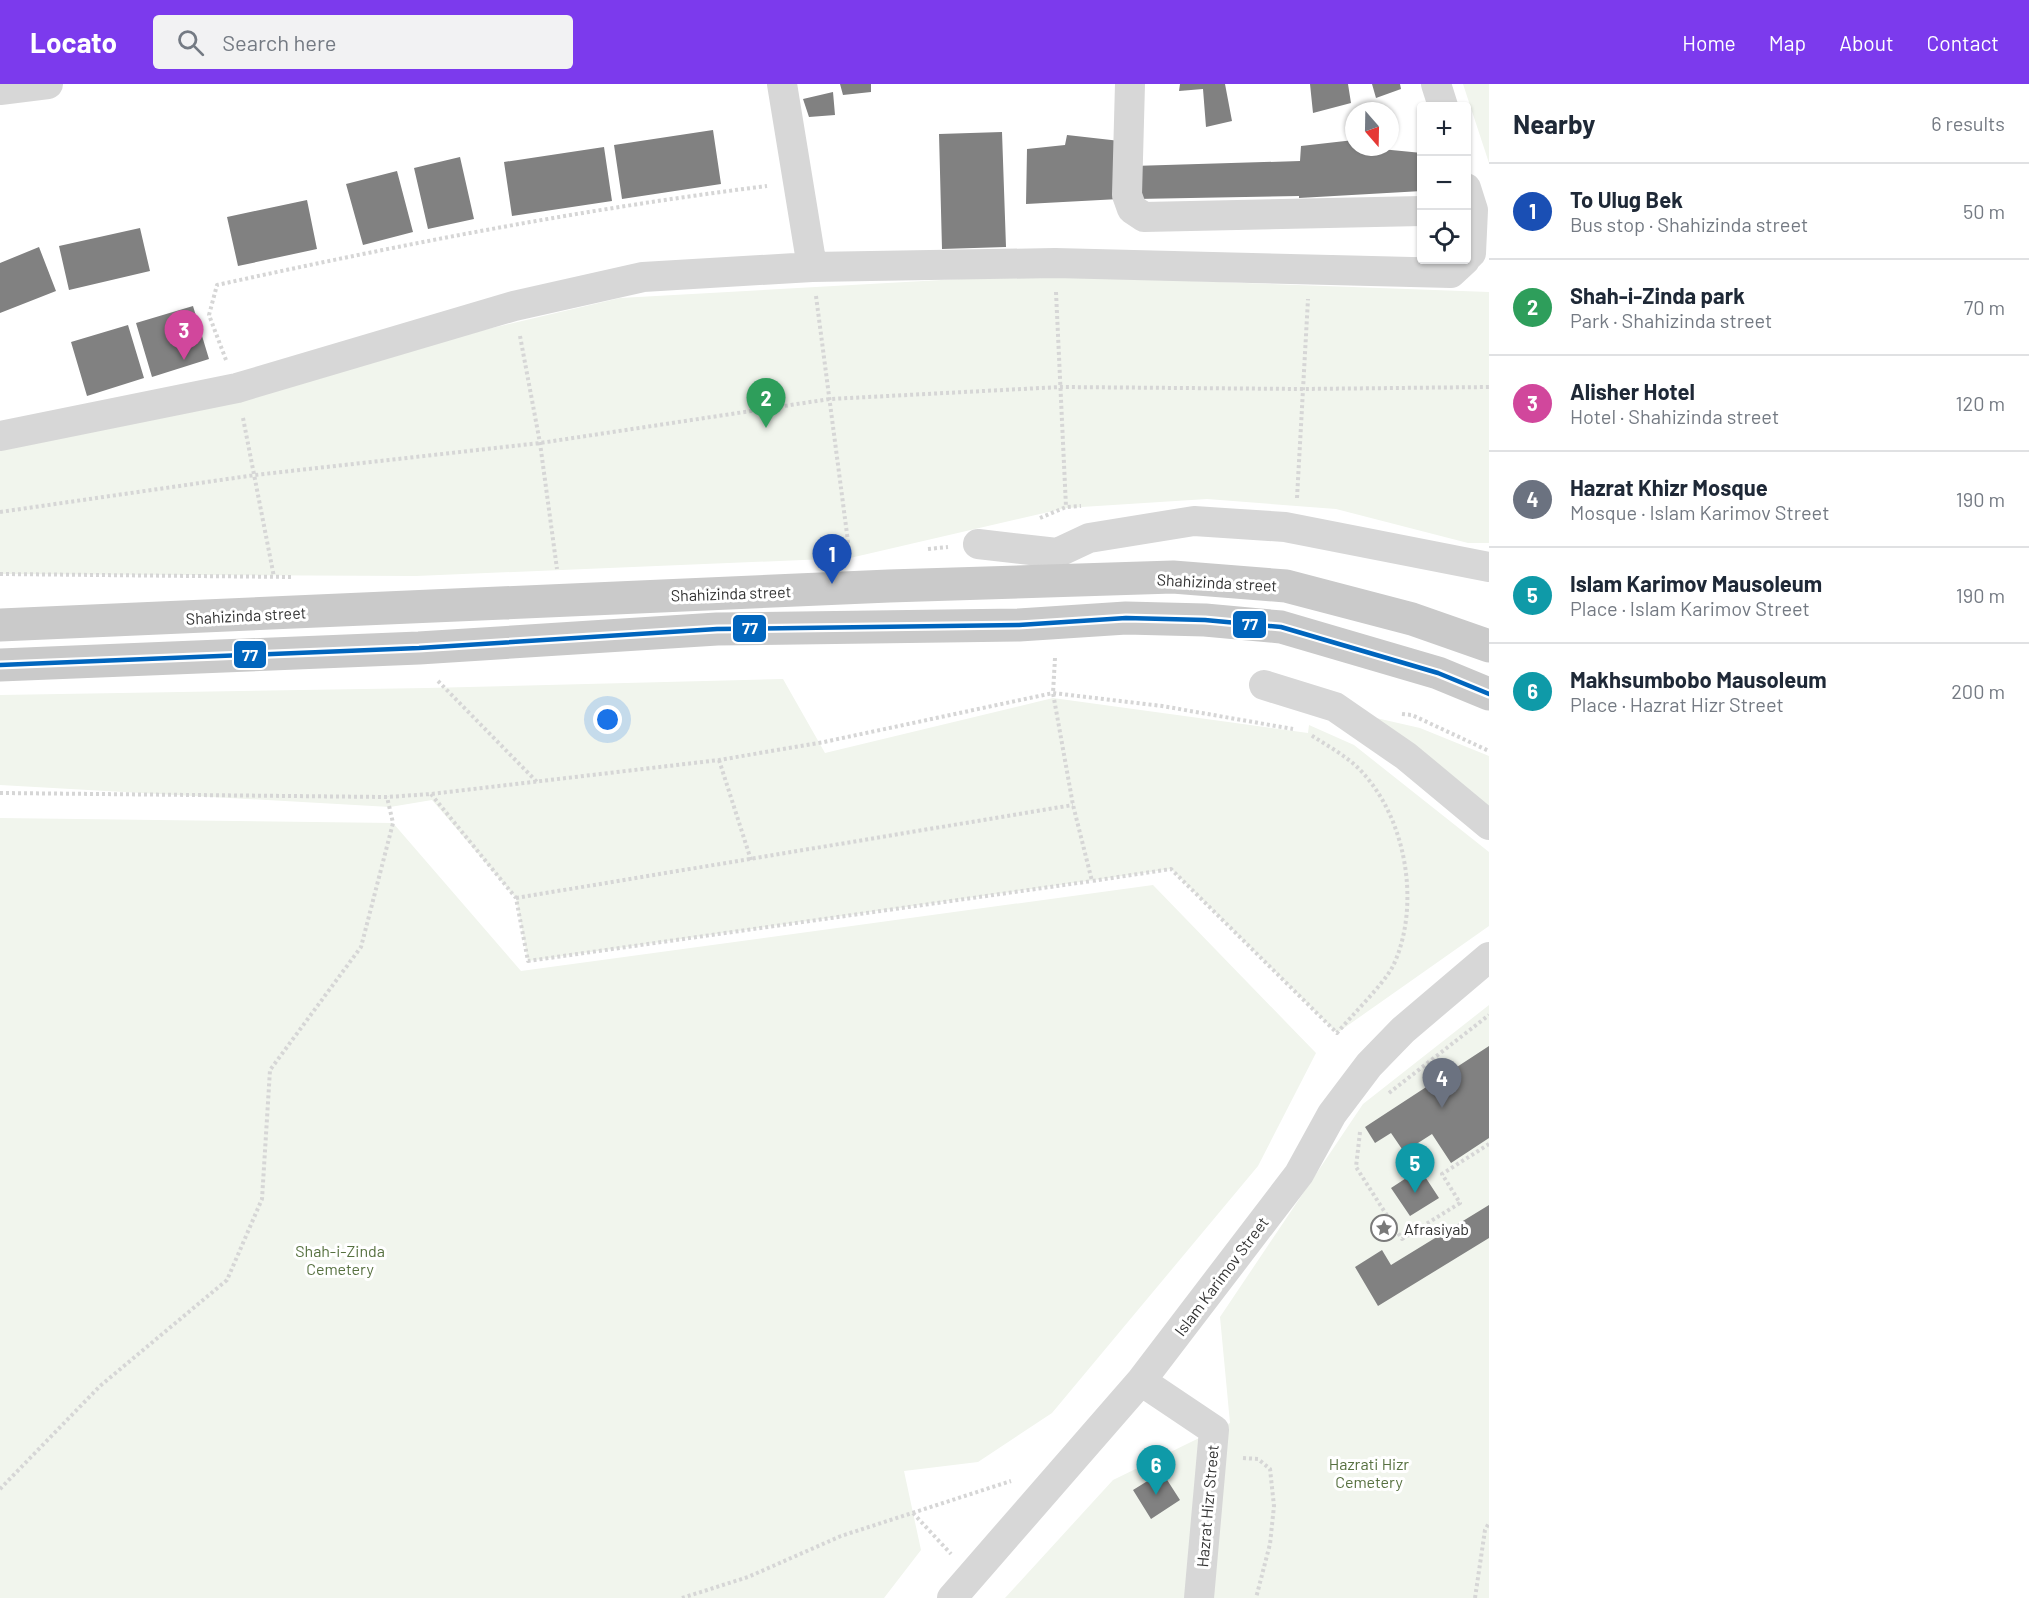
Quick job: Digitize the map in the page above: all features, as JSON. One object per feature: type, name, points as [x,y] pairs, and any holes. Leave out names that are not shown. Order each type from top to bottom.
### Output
[{"type":"main road","name":"Shahizinda street","points":[[0,625],[889,586],[1173,577],[1286,586],[1412,619],[1489,646]]},
{"type":"main road","points":[[0,666],[419,648],[717,629],[1019,625],[1126,618],[1205,620],[1281,627],[1438,673],[1489,694]]},
{"type":"street","points":[[0,90],[48,84]]},
{"type":"street","points":[[782,84],[812,267]]},
{"type":"street","points":[[1130,84],[1127,195],[1132,208],[1144,217],[1417,212]]},
{"type":"street","points":[[1436,84],[1442,102]]},
{"type":"street","points":[[0,436],[237,388],[514,306],[643,277],[812,267],[1055,263],[1451,273],[1461,264]]},
{"type":"street","points":[[978,544],[1057,554],[1089,538],[1194,521],[1286,527],[1489,567]]},
{"type":"street","points":[[1264,685],[1335,707],[1406,756],[1489,825]]},
{"type":"street","name":"Islam Karimov Street","points":[[952,1598],[1141,1381],[1299,1174],[1332,1114],[1370,1065],[1403,1030],[1489,957]]},
{"type":"street","name":"Hazrat Hizr Street","points":[[1141,1381],[1214,1430],[1199,1598]]},
{"type":"path","points":[[274,577],[237,388],[209,315],[217,285],[387,248],[518,223],[669,198],[799,182]]},
{"type":"path","points":[[1055,263],[1066,507]]},
{"type":"path","points":[[812,267],[850,558]]},
{"type":"path","points":[[1297,499],[1310,271]]},
{"type":"path","points":[[514,306],[540,443],[557,569],[546,570]]},
{"type":"path","points":[[0,512],[255,475],[540,443],[830,399],[1060,387],[1303,389],[1489,387]]},
{"type":"path","points":[[0,574],[298,577]]},
{"type":"path","points":[[1055,658],[1053,693],[1072,805],[1092,881]]},
{"type":"path","points":[[436,678],[539,783]]},
{"type":"path","points":[[0,793],[387,797],[431,794],[719,760],[824,742],[1053,693],[1162,706],[1297,730]]},
{"type":"path","points":[[431,794],[516,898],[528,961],[1171,869],[1338,1033],[1392,967],[1408,915],[1404,855],[1388,810],[1357,767],[1308,733]]},
{"type":"path","points":[[719,760],[751,860]]},
{"type":"path","points":[[0,1489],[100,1386],[227,1280],[262,1199],[270,1070],[361,947],[393,823],[387,797]]},
{"type":"path","points":[[516,898],[1072,805]]},
{"type":"path","points":[[1383,1098],[1489,1015]]},
{"type":"path","points":[[1358,1138],[1356,1167],[1402,1239],[1460,1203],[1442,1174],[1489,1144]]},
{"type":"path","points":[[1212,1456],[1258,1459],[1270,1468],[1274,1506],[1271,1534],[1256,1598]]},
{"type":"path","points":[[682,1598],[748,1577],[841,1536],[1020,1478]]},
{"type":"path","points":[[913,1513],[972,1576]]},
{"type":"path","points":[[1475,1598],[1485,1530],[1489,1523]]},
{"type":"green space","points":[[1463,84],[1489,84],[1489,163],[1471,102],[1469,102]]},
{"type":"green space","points":[[1030,275],[1489,292],[1489,543],[1468,543],[1336,509],[1207,499],[1066,508],[850,558],[416,576],[0,574],[0,438],[237,388],[620,298]]},
{"type":"green space","points":[[783,679],[825,753],[1053,698],[1308,733],[1309,725],[1354,745],[1489,852],[1489,926],[1337,1033],[1171,869],[528,961],[516,898],[432,800],[390,807],[0,785],[0,695]]},
{"type":"green space","points":[[1363,715],[1420,728],[1489,756],[1489,810]]},
{"type":"green space","name":"Shah-i-Zinda Cemetery","points":[[0,818],[393,823],[521,971],[1153,885],[1316,1053],[1258,1166],[1052,1413],[978,1462],[904,1471],[921,1550],[884,1598],[0,1598]]},
{"type":"green space","name":"Hazrati Hizr Cemetery","points":[[1489,1005],[1489,1598],[1005,1598],[1113,1480],[1230,1423],[1220,1317],[1363,1104]]},
{"type":"building","points":[[840,84],[871,84],[871,92],[843,95]]},
{"type":"building","points":[[1180,84],[1225,84],[1232,121],[1206,127],[1203,89],[1179,91]]},
{"type":"building","points":[[1310,84],[1348,84],[1351,102],[1313,113]]},
{"type":"building","points":[[1372,84],[1400,84],[1401,89],[1376,98]]},
{"type":"building","points":[[833,92],[835,115],[809,117],[803,99]]},
{"type":"building","points":[[713,130],[721,184],[622,199],[614,145]]},
{"type":"building","points":[[1002,132],[1006,247],[942,249],[939,134]]},
{"type":"building","points":[[1067,135],[1120,141],[1119,199],[1026,204],[1027,149],[1065,145]]},
{"type":"building","points":[[1345,141],[1345,156],[1399,156],[1399,151],[1417,153],[1417,191],[1299,198],[1299,196],[1136,199],[1133,166],[1300,161],[1301,146]]},
{"type":"building","points":[[604,147],[612,201],[512,216],[504,162]]},
{"type":"building","points":[[460,157],[474,219],[428,229],[414,168]]},
{"type":"building","points":[[397,171],[413,232],[363,245],[346,184]]},
{"type":"building","points":[[307,200],[317,249],[238,266],[227,217]]},
{"type":"building","points":[[140,228],[150,271],[69,290],[59,246]]},
{"type":"building","points":[[39,247],[56,291],[0,313],[0,263]]},
{"type":"building","points":[[193,306],[209,359],[152,377],[136,323]]},
{"type":"building","points":[[128,325],[144,378],[87,396],[71,342]]},
{"type":"building","points":[[1489,1046],[1489,1138],[1451,1163],[1432,1134],[1404,1152],[1391,1133],[1375,1143],[1365,1127]]},
{"type":"building","points":[[1420,1169],[1439,1198],[1410,1216],[1391,1188]]},
{"type":"building","points":[[1489,1205],[1489,1238],[1378,1306],[1355,1267],[1382,1250],[1391,1265]]},
{"type":"building","points":[[1162,1472],[1180,1500],[1151,1519],[1133,1490]]},
{"type":"transit line","name":"77","points":[[0,665],[419,648],[717,629],[1019,625],[1126,618],[1205,620],[1281,627],[1438,673],[1489,694]]},
{"type":"place","name":"Alisher Hotel","points":[[184,360]]},
{"type":"place","name":"Shah-i-Zinda park","points":[[766,428]]},
{"type":"place","name":"To Ulug Bek","points":[[832,584]]},
{"type":"place","name":"Hazrat Khizr Mosque","points":[[1442,1108]]},
{"type":"place","name":"Islam Karimov Mausoleum","points":[[1415,1193]]},
{"type":"place","name":"Afrasiyab","points":[[1384,1228]]},
{"type":"place","name":"Makhsumbobo Mausoleum","points":[[1156,1495]]}]
